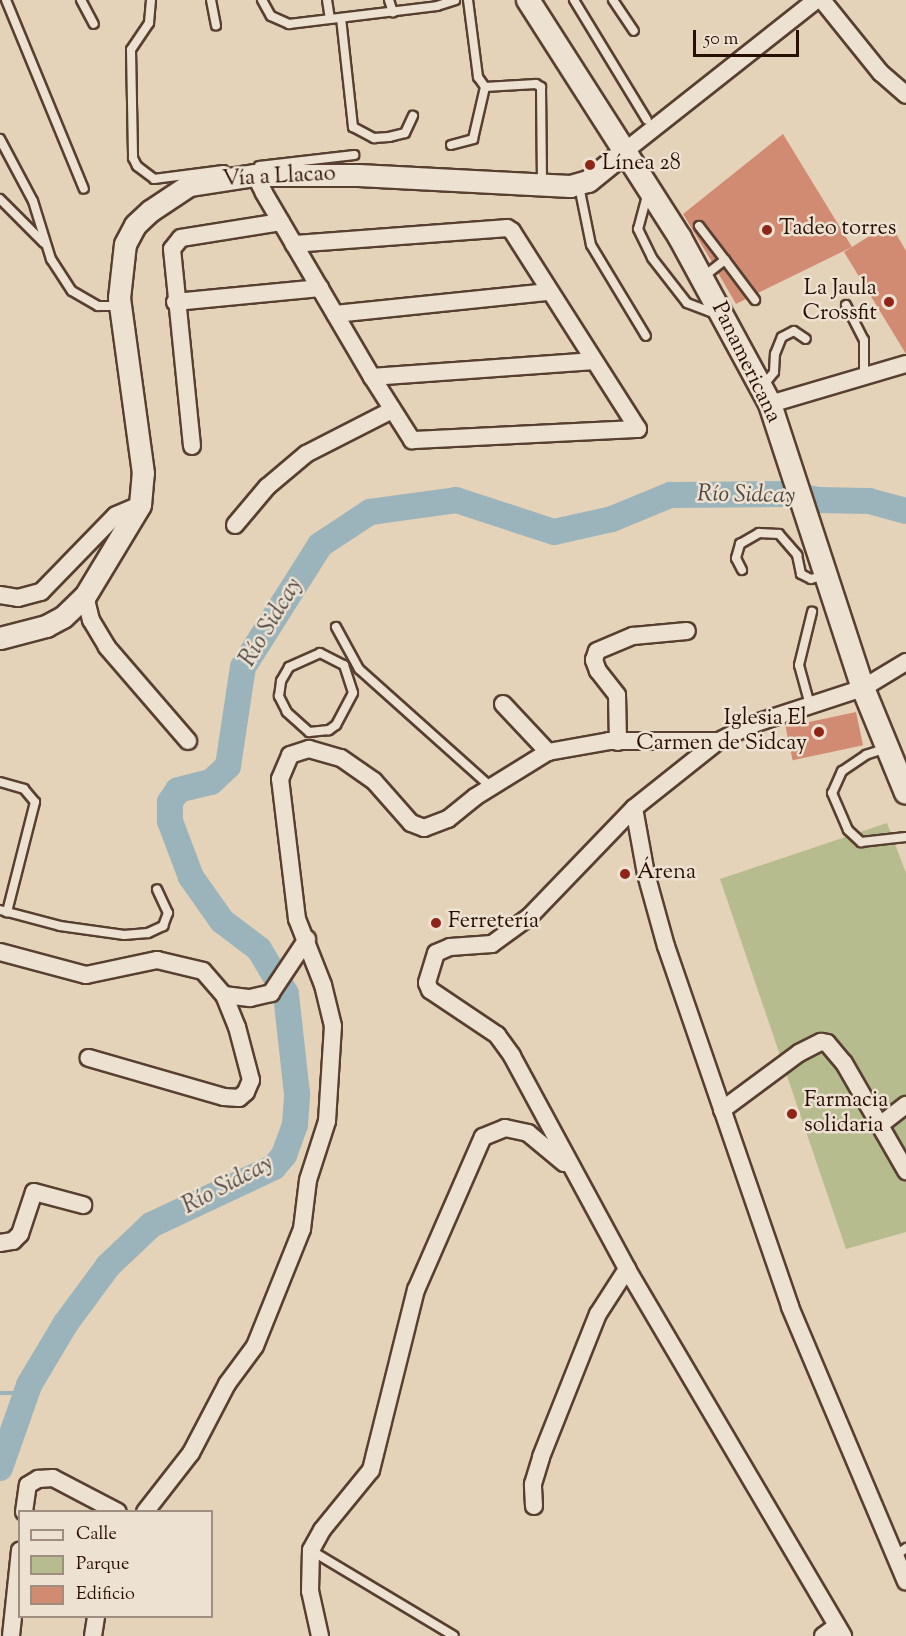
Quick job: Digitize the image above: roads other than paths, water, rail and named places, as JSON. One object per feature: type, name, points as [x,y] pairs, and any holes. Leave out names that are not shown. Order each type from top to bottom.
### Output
[{"type":"main road","name":"Panamericana","points":[[528,0],[649,189],[724,315],[766,395],[863,688],[906,793]]},
{"type":"street","points":[[579,185],[816,0]]},
{"type":"street","points":[[822,0],[881,73],[906,95]]},
{"type":"street","points":[[255,175],[281,222],[392,410],[418,443],[638,429],[638,424],[593,361],[512,231],[507,228],[294,244]]},
{"type":"street","name":"Vía a Llacao","points":[[0,638],[46,626],[63,617],[85,596],[140,505],[143,473],[120,306],[125,244],[135,225],[189,185],[255,175],[358,175],[579,185]]},
{"type":"street","points":[[192,446],[175,302],[172,249],[181,238],[281,222]]},
{"type":"street","points":[[175,302],[320,288]]},
{"type":"street","points":[[335,314],[549,292]]},
{"type":"street","points":[[372,377],[593,361]]},
{"type":"street","points":[[766,395],[864,378],[906,364]]},
{"type":"street","points":[[235,525],[267,487],[306,454],[392,410]]},
{"type":"street","points":[[0,595],[18,598],[41,592],[116,515],[140,505]]},
{"type":"street","points":[[85,596],[91,620],[107,647],[188,741]]},
{"type":"street","points":[[618,742],[618,695],[598,671],[594,660],[597,651],[633,636],[687,631]]},
{"type":"street","points":[[823,1636],[840,1631],[627,1269],[507,1049],[497,1035],[430,990],[428,970],[442,950],[492,944],[529,917],[634,808],[720,741],[753,724],[863,688],[906,662]]},
{"type":"street","points":[[503,704],[548,752]]},
{"type":"street","points":[[147,1510],[191,1453],[227,1384],[255,1346],[302,1229],[308,1180],[327,1121],[333,1049],[330,1005],[307,939],[297,919],[280,779],[290,755],[309,749],[341,758],[358,768],[411,823],[424,828],[448,819],[492,787],[548,752],[618,742],[720,741]]},
{"type":"street","points":[[634,808],[646,874],[666,946],[790,1307],[900,1552],[906,1582]]},
{"type":"street","points":[[224,995],[250,998],[271,993],[307,939]]},
{"type":"street","points":[[0,952],[86,975],[157,960],[183,964],[212,977],[224,995],[237,1027],[250,1080],[246,1092],[238,1098],[224,1097],[89,1058]]},
{"type":"street","points":[[722,1110],[820,1042],[833,1047],[906,1171]]},
{"type":"street","points":[[880,1125],[906,1105]]},
{"type":"street","points":[[320,1636],[310,1591],[311,1550],[322,1530],[371,1470],[416,1290],[483,1137],[505,1128],[528,1133],[570,1168]]},
{"type":"street","points":[[0,1243],[13,1241],[20,1234],[34,1192],[83,1205]]},
{"type":"street","points":[[534,1506],[533,1484],[541,1457],[598,1314],[627,1269]]},
{"type":"street","points":[[24,1510],[28,1485],[38,1479],[53,1478],[114,1510]]},
{"type":"street","points":[[11,1636],[18,1569]]},
{"type":"street","points":[[93,1636],[96,1618]]},
{"type":"lane","points":[[6,0],[84,189]]},
{"type":"lane","points":[[81,0],[94,24]]},
{"type":"lane","points":[[151,0],[148,23],[131,50],[133,158],[148,176],[154,179],[354,155]]},
{"type":"lane","points":[[211,0],[216,26]]},
{"type":"lane","points":[[262,0],[271,16],[289,24],[393,12],[455,0]]},
{"type":"lane","points":[[327,0],[330,19]]},
{"type":"lane","points":[[389,0],[393,12]]},
{"type":"lane","points":[[451,145],[473,139],[485,87],[478,77],[468,0]]},
{"type":"lane","points":[[574,0],[647,120]]},
{"type":"lane","points":[[613,0],[634,31]]},
{"type":"lane","points":[[342,18],[353,127],[374,138],[389,137],[405,133],[412,116]]},
{"type":"lane","points":[[485,87],[536,84],[541,87],[542,185]]},
{"type":"lane","points":[[0,139],[33,201],[46,245],[72,291],[98,306],[120,306]]},
{"type":"lane","points":[[579,185],[591,245],[646,336]]},
{"type":"lane","points":[[649,189],[638,229],[652,258],[687,303],[724,315]]},
{"type":"lane","points":[[0,199],[46,245]]},
{"type":"lane","points":[[699,226],[755,300]]},
{"type":"lane","points":[[702,277],[724,260]]},
{"type":"lane","points":[[846,304],[864,340],[864,378]]},
{"type":"lane","points":[[766,395],[774,372],[775,354],[782,337],[794,331],[806,339]]},
{"type":"lane","points":[[742,570],[736,558],[740,544],[759,533],[779,534],[797,555],[801,574],[811,579],[822,565]]},
{"type":"lane","points":[[810,705],[799,665],[812,612]]},
{"type":"lane","points":[[336,627],[359,669],[492,787]]},
{"type":"lane","points":[[309,732],[336,725],[353,693],[344,665],[320,653],[289,667],[281,681],[279,696],[287,712],[309,732],[309,749]]},
{"type":"lane","points":[[888,748],[866,755],[842,771],[832,793],[848,830],[861,842],[906,837]]},
{"type":"lane","points":[[0,782],[24,789],[35,802],[4,911],[60,926],[124,935],[148,933],[163,926],[168,913],[157,889]]},
{"type":"lane","points":[[311,1550],[454,1636]]},
{"type":"waterway","name":"Río Sidcay","points":[[0,1468],[29,1385],[66,1323],[108,1266],[151,1225],[274,1167],[284,1155],[295,1125],[297,1094],[286,994],[259,949],[222,921],[191,877],[170,821],[170,802],[178,790],[211,782],[228,766],[243,667],[320,545],[370,512],[456,500],[554,532],[612,519],[670,495],[788,494],[818,500],[869,501],[906,511]]},
{"type":"waterway","points":[[0,1393],[16,1393],[29,1385]]},
{"type":"place","name":"Línea 28","points":[[590,165]]},
{"type":"place","name":"Tadeo torres","points":[[767,230]]},
{"type":"place","name":"La Jaula Crossfit","points":[[889,302]]},
{"type":"place","name":"Iglesia El Carmen de Sidcay","points":[[819,732]]},
{"type":"place","name":"Árena","points":[[625,874]]},
{"type":"place","name":"Ferretería","points":[[436,923]]},
{"type":"place","name":"Farmacia solidaria","points":[[792,1114]]}]
